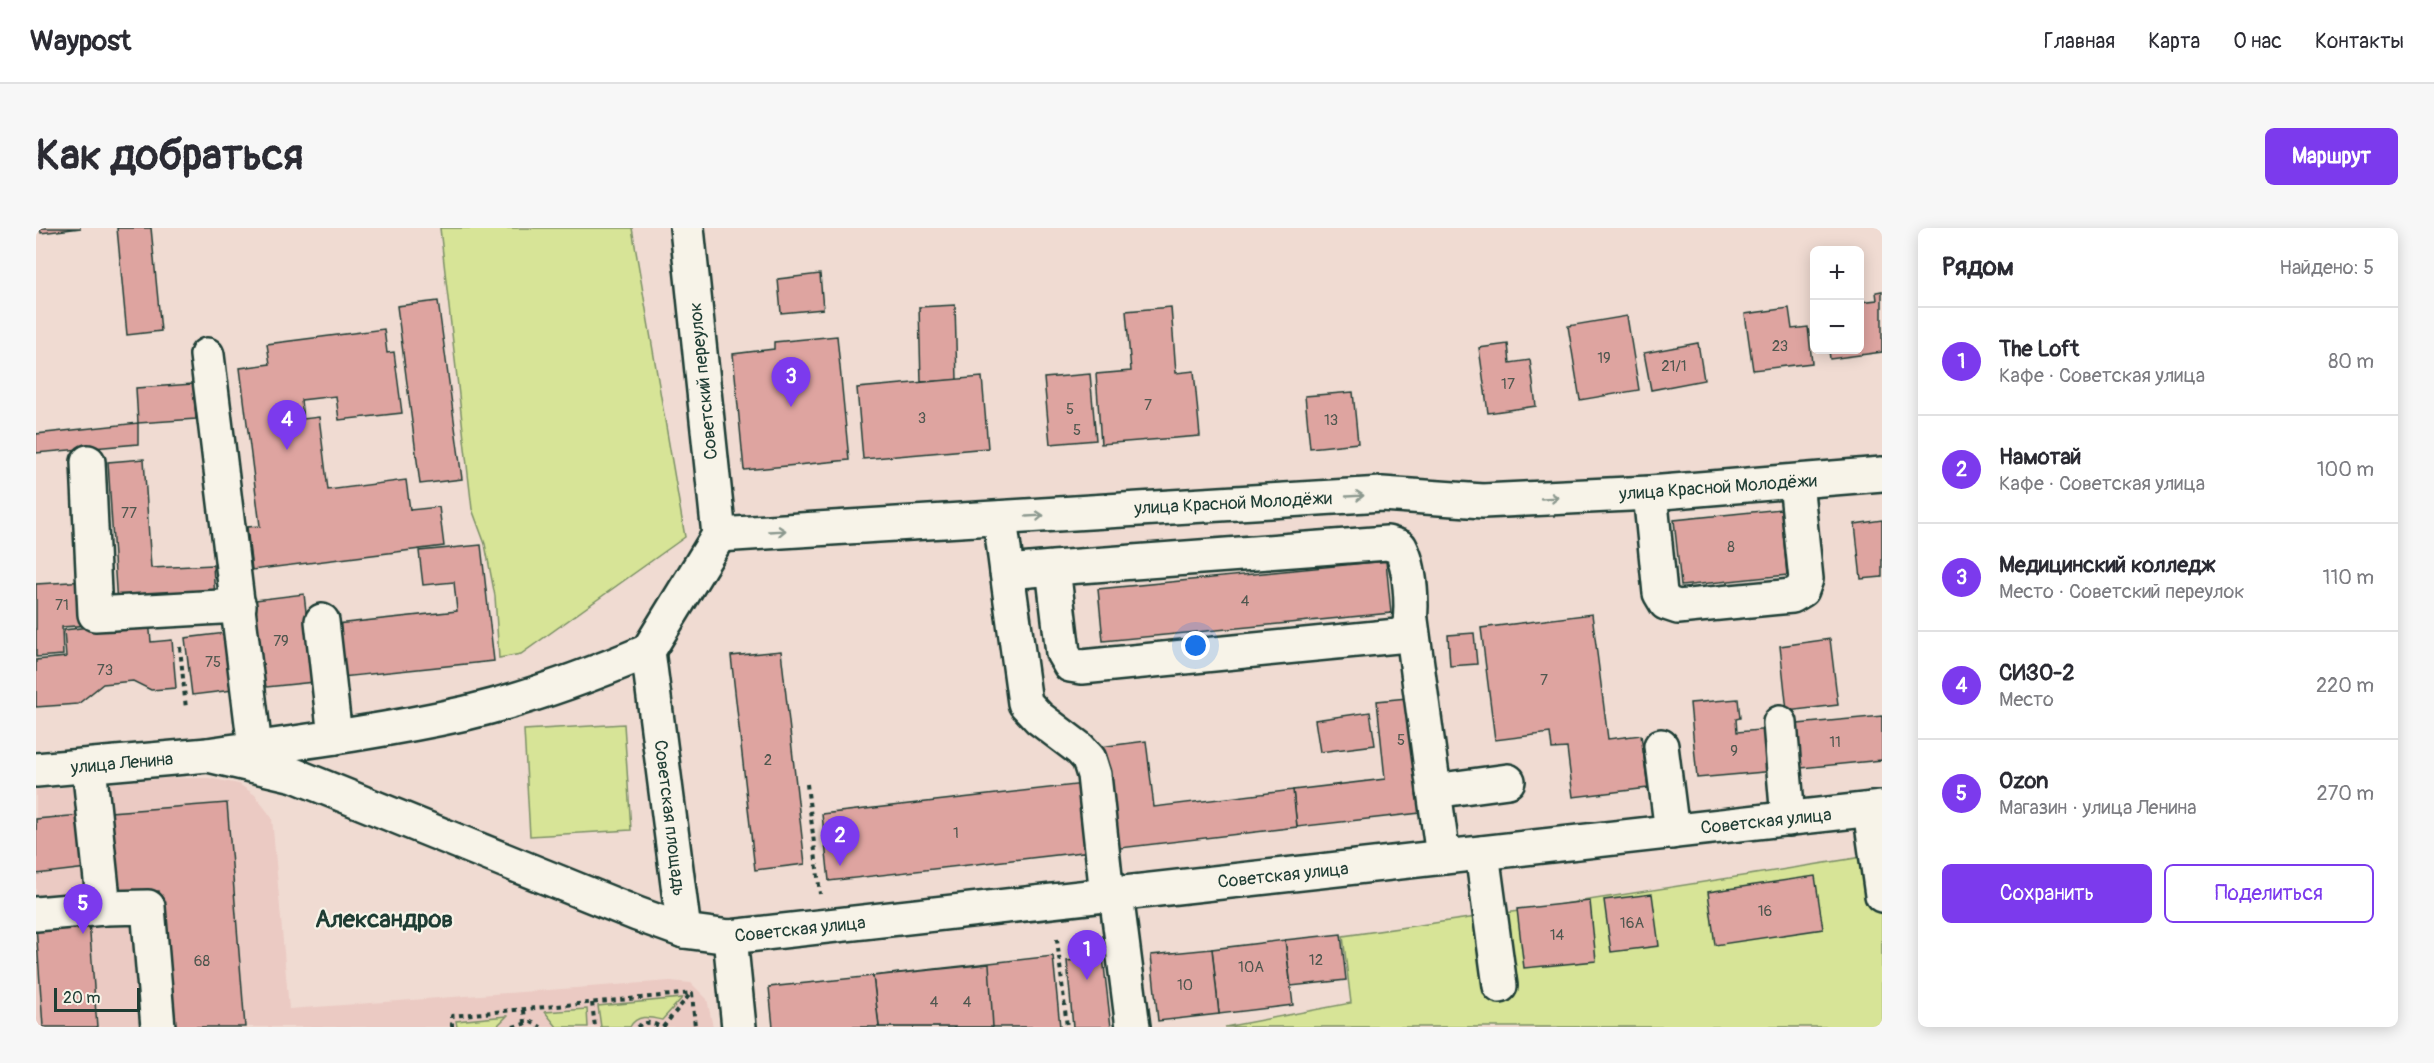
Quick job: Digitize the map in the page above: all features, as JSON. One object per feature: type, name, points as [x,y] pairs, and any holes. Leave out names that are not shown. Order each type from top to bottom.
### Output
[{"type":"street","name":"Советский переулок","points":[[687,228],[719,535]]},
{"type":"street","points":[[207,355],[255,748]]},
{"type":"street","points":[[88,462],[95,614],[238,606]]},
{"type":"street","name":"улица Красной Молодёжи","points":[[719,535],[1382,494],[1483,501],[1650,493],[1882,474]]},
{"type":"street","points":[[1650,493],[1660,593],[1666,603],[1678,607],[1792,596],[1802,590],[1806,579],[1797,482]]},
{"type":"street","points":[[1000,518],[1025,704],[1039,718],[1080,749],[1089,759],[1094,776],[1133,1027]]},
{"type":"street","points":[[208,755],[334,737],[466,713],[584,678],[648,651],[719,535]]},
{"type":"street","points":[[1007,572],[1387,543],[1400,547],[1407,559],[1411,620],[1443,858]]},
{"type":"street","points":[[1053,568],[1063,653],[1070,664],[1082,667],[1397,636],[1409,630],[1411,620]]},
{"type":"street","points":[[322,621],[334,737]]},
{"type":"street","name":"Советская площадь","points":[[208,755],[294,775],[684,932],[648,651]]},
{"type":"street","points":[[1780,723],[1788,819]]},
{"type":"street","points":[[1661,746],[1672,832]]},
{"type":"street","name":"улица Ленина","points":[[36,770],[208,755]]},
{"type":"street","points":[[89,766],[104,908]]},
{"type":"street","points":[[1434,791],[1508,781]]},
{"type":"street","points":[[1876,809],[1882,895]]},
{"type":"street","name":"Советская улица","points":[[684,932],[730,937],[1876,809]]},
{"type":"street","points":[[1482,853],[1500,986]]},
{"type":"street","points":[[36,914],[148,907],[158,1027]]},
{"type":"street","points":[[730,937],[739,1027]]},
{"type":"path","points":[[180,648],[186,709]]},
{"type":"path","points":[[807,784],[820,894]]},
{"type":"path","points":[[1057,939],[1067,1027]]},
{"type":"path","points":[[452,1027],[452,1016],[692,993]]},
{"type":"path","points":[[637,1027],[646,1022],[661,1027],[692,993]]},
{"type":"path","points":[[692,993],[695,1027]]},
{"type":"path","points":[[592,1003],[595,1027]]},
{"type":"path","points":[[524,1010],[525,1023]]},
{"type":"path","points":[[513,1027],[531,1022],[541,1027]]},
{"type":"shaded area","points":[[169,778],[209,778],[239,784],[255,795],[272,818],[289,1009],[670,981],[691,983],[707,999],[713,1027],[36,1027],[36,790]]},
{"type":"green space","points":[[440,228],[632,228],[685,537],[521,654],[499,658],[495,596],[485,544],[472,509]]},
{"type":"green space","points":[[624,724],[631,830],[530,836],[524,730]]},
{"type":"green space","points":[[1882,854],[1882,1027],[1225,1027],[1351,1003],[1343,936]]},
{"type":"green space","points":[[682,998],[662,1020],[640,1018],[630,1027],[601,1027],[598,1006]]},
{"type":"green space","points":[[587,1009],[588,1027],[557,1027],[545,1012]]},
{"type":"green space","points":[[507,1016],[496,1027],[457,1027],[456,1021]]},
{"type":"building","points":[[40,228],[81,228],[41,233]]},
{"type":"building","points":[[117,228],[151,228],[161,331],[127,335]]},
{"type":"building","points":[[820,274],[823,309],[781,313],[778,279]]},
{"type":"building","points":[[1882,291],[1882,352],[1830,359],[1829,354],[1864,354],[1864,302],[1877,300],[1876,292]]},
{"type":"building","points":[[438,301],[462,479],[420,484],[397,306]]},
{"type":"building","points":[[955,305],[957,380],[921,382],[919,307]]},
{"type":"building","points":[[1171,307],[1176,373],[1194,371],[1200,436],[1101,444],[1096,374],[1131,371],[1126,311]]},
{"type":"building","points":[[1789,308],[1792,329],[1808,327],[1812,363],[1753,370],[1745,314]]},
{"type":"building","points":[[1627,316],[1639,390],[1580,400],[1568,326]]},
{"type":"building","points":[[384,329],[387,353],[394,352],[402,413],[339,420],[336,396],[301,400],[303,419],[319,417],[328,490],[406,480],[410,510],[439,507],[444,546],[252,570],[247,527],[260,526],[240,368],[270,364],[267,344]]},
{"type":"building","points":[[837,336],[849,460],[744,470],[733,354],[774,349],[774,342]]},
{"type":"building","points":[[1698,343],[1704,380],[1651,390],[1644,353]]},
{"type":"building","points":[[1508,344],[1510,363],[1530,360],[1536,406],[1488,413],[1479,348]]},
{"type":"building","points":[[1090,374],[1096,440],[1050,444],[1044,378]]},
{"type":"building","points":[[982,377],[988,448],[863,459],[857,388]]},
{"type":"building","points":[[193,384],[196,419],[138,423],[136,388]]},
{"type":"building","points":[[1353,392],[1358,443],[1310,448],[1305,396]]},
{"type":"building","points":[[138,423],[138,444],[36,453],[36,434]]},
{"type":"building","points":[[144,459],[151,568],[213,565],[215,599],[117,605],[108,462]]},
{"type":"building","points":[[1781,509],[1787,575],[1681,586],[1674,520]]},
{"type":"building","points":[[1882,520],[1882,577],[1861,579],[1855,524]]},
{"type":"building","points":[[481,545],[494,661],[342,677],[336,624],[457,611],[454,582],[423,585],[419,551]]},
{"type":"building","points":[[1386,561],[1391,613],[1103,641],[1098,589]]},
{"type":"building","points":[[87,581],[90,625],[62,627],[63,655],[36,657],[36,584]]},
{"type":"building","points":[[304,594],[314,682],[257,688],[247,601]]},
{"type":"building","points":[[1592,614],[1608,739],[1641,735],[1648,788],[1573,797],[1567,748],[1552,749],[1550,733],[1495,740],[1481,628]]},
{"type":"building","points":[[149,620],[151,642],[172,640],[176,688],[151,690],[133,681],[103,684],[78,704],[36,707],[36,660],[66,657],[64,630]]},
{"type":"building","points":[[234,632],[241,689],[192,695],[185,638]]},
{"type":"building","points":[[1474,633],[1477,664],[1450,666],[1448,635]]},
{"type":"building","points":[[1830,639],[1838,705],[1787,711],[1780,646]]},
{"type":"building","points":[[781,651],[805,864],[755,870],[731,656]]},
{"type":"building","points":[[1417,697],[1429,812],[1297,827],[1293,790],[1385,779],[1377,701]]},
{"type":"building","points":[[1738,699],[1740,718],[1736,719],[1737,732],[1772,729],[1775,771],[1697,778],[1690,703]]},
{"type":"building","points":[[1370,712],[1375,745],[1320,752],[1315,720]]},
{"type":"building","points":[[1882,716],[1882,760],[1791,769],[1787,725]]},
{"type":"building","points":[[1146,741],[1154,807],[1293,790],[1297,827],[1112,849],[1100,747]]},
{"type":"building","points":[[1084,784],[1091,851],[829,881],[822,814]]},
{"type":"building","points":[[227,803],[245,1027],[170,1027],[159,891],[117,894],[110,812]]},
{"type":"building","points":[[81,815],[87,868],[36,874],[36,819]]},
{"type":"building","points":[[1815,876],[1823,929],[1715,945],[1708,892]]},
{"type":"building","points":[[1652,894],[1659,946],[1611,952],[1604,900]]},
{"type":"building","points":[[1590,901],[1596,961],[1524,968],[1517,909]]},
{"type":"building","points":[[89,921],[97,1027],[43,1027],[36,925]]},
{"type":"building","points":[[1341,934],[1346,980],[1291,986],[1285,940]]},
{"type":"building","points":[[1285,940],[1293,1005],[1219,1014],[1212,949]]},
{"type":"building","points":[[1212,949],[1219,1014],[1158,1021],[1151,955]]},
{"type":"building","points":[[1053,956],[1060,1027],[879,1027],[873,976]]},
{"type":"building","points":[[1103,957],[1111,1027],[1073,1027],[1067,961]]},
{"type":"building","points":[[989,964],[993,1027],[879,1027],[873,976]]},
{"type":"building","points":[[873,976],[879,1027],[773,1027],[769,987]]},
{"type":"place","name":"Медицинский колледж","points":[[791,407]]},
{"type":"place","name":"СИЗО-2","points":[[287,450]]},
{"type":"place","name":"Намотай","points":[[840,866]]},
{"type":"place","name":"Ozon","points":[[83,934]]},
{"type":"place","name":"The Loft","points":[[1087,980]]},
{"type":"district","name":"Александров","points":[[384,919]]}]
